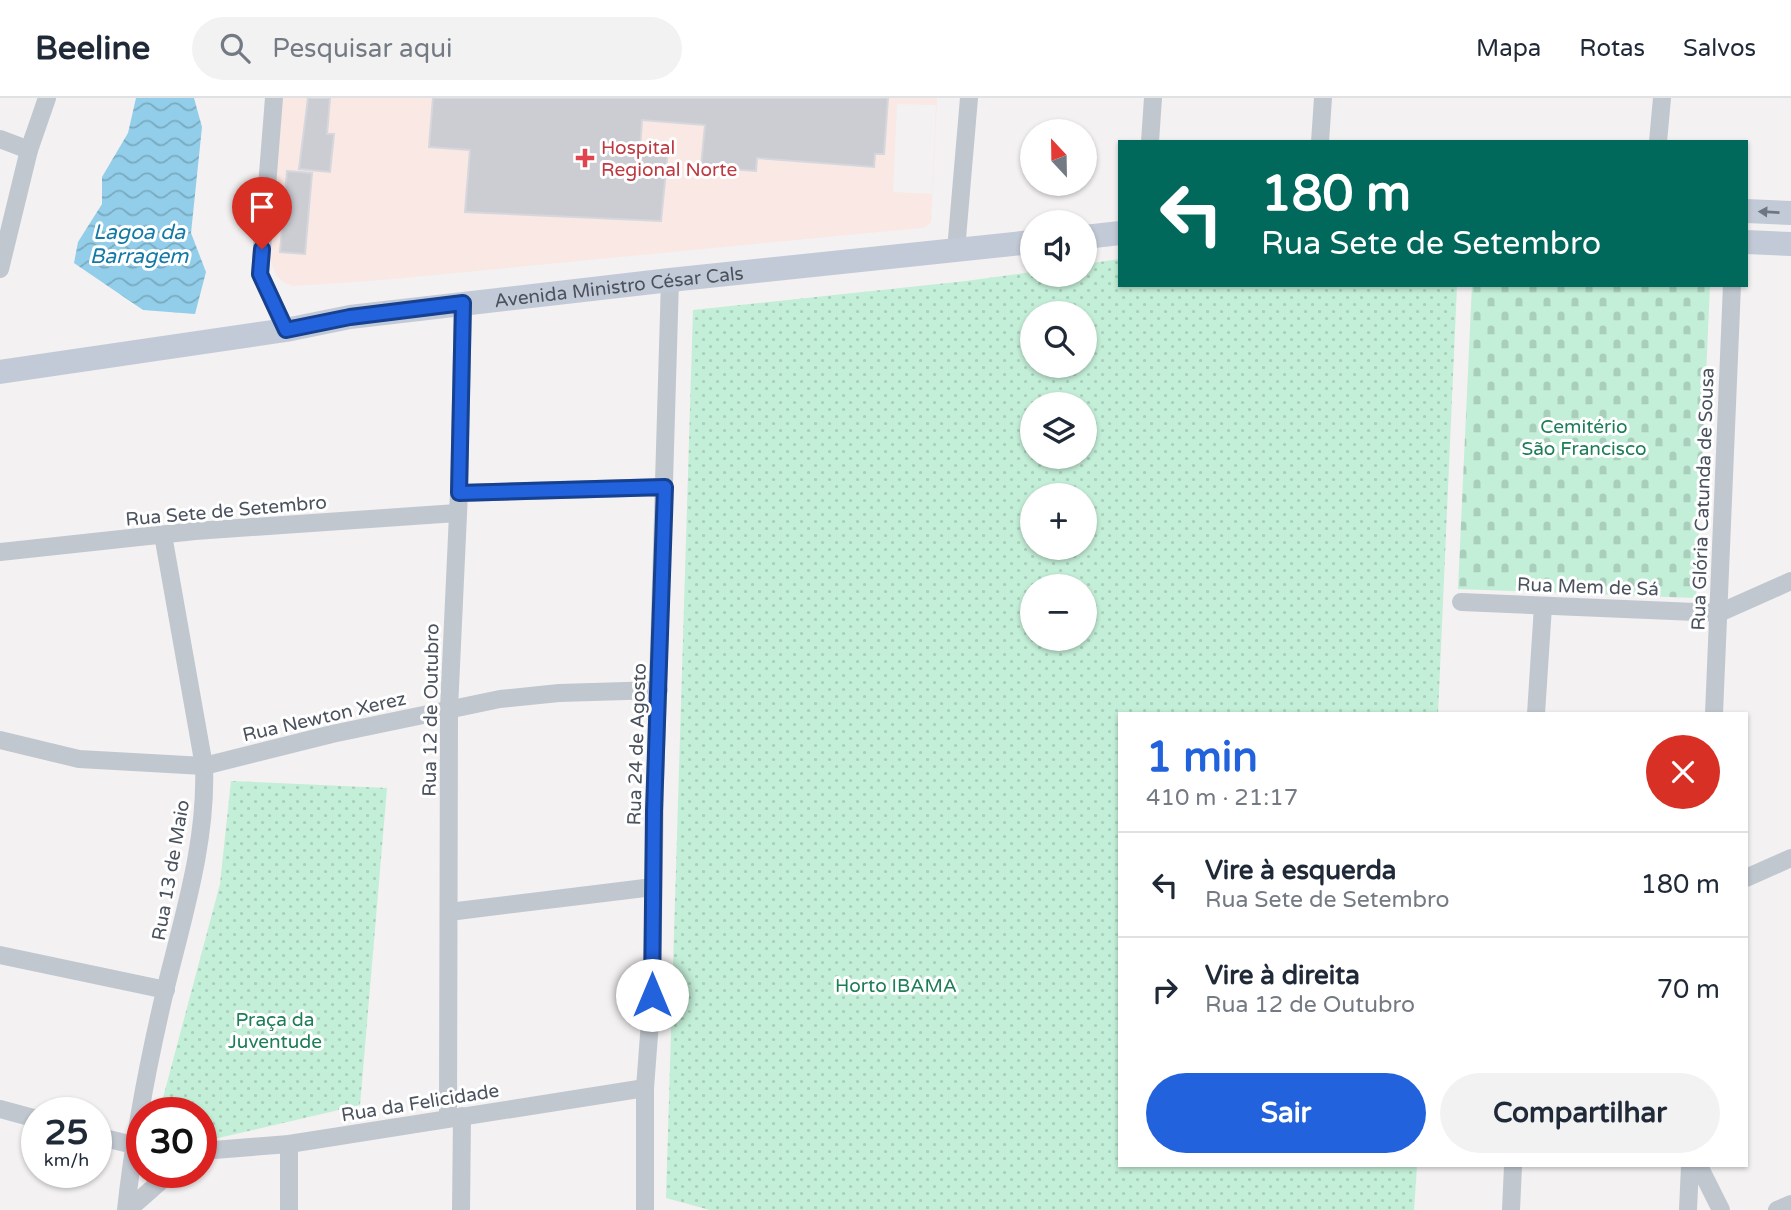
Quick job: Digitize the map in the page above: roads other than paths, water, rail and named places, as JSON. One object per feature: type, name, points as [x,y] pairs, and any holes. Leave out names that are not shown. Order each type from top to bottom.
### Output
[{"type":"main road","points":[[1748,211],[1791,214]]},
{"type":"main road","points":[[1097,236],[1118,233]]},
{"type":"main road","points":[[1748,242],[1791,244]]},
{"type":"main road","name":"Avenida Ministro César Cals","points":[[0,372],[286,330],[350,317],[1020,243]]},
{"type":"street","points":[[0,269],[29,150],[47,98]]},
{"type":"street","points":[[274,98],[260,274],[286,330]]},
{"type":"street","points":[[956,250],[969,98]]},
{"type":"street","points":[[1150,140],[1153,98]]},
{"type":"street","points":[[1320,140],[1323,98]]},
{"type":"street","points":[[1658,140],[1662,98]]},
{"type":"street","points":[[0,139],[29,150]]},
{"type":"street","name":"Rua 24 de Agosto","points":[[645,1210],[645,1088],[652,995],[670,280]]},
{"type":"street","name":"Rua Glória Catunda de Sousa","points":[[1714,712],[1732,287]]},
{"type":"street","name":"Rua 12 de Outubro","points":[[461,1210],[455,1117],[449,912],[449,709],[459,493],[463,303]]},
{"type":"street","points":[[459,493],[665,487]]},
{"type":"street","name":"Rua Sete de Setembro","points":[[0,552],[163,535],[457,513]]},
{"type":"street","name":"Rua 13 de Maio","points":[[146,1097],[205,802],[204,766],[163,535]]},
{"type":"street","name":"Rua Mem de Sá","points":[[1461,602],[1719,613],[1791,581]]},
{"type":"street","points":[[1536,712],[1543,606]]},
{"type":"street","name":"Rua Newton Xerez","points":[[0,740],[79,759],[204,766],[332,734],[500,699],[547,694],[659,690]]},
{"type":"street","points":[[1748,877],[1791,858]]},
{"type":"street","points":[[449,912],[653,887]]},
{"type":"street","points":[[0,956],[166,990]]},
{"type":"street","name":"Rua da Felicidade","points":[[217,1150],[289,1144],[645,1088]]},
{"type":"street","points":[[0,1109],[21,1115]]},
{"type":"street","points":[[289,1144],[289,1210]]},
{"type":"street","points":[[1511,1210],[1513,1167]]},
{"type":"street","points":[[1688,1210],[1690,1167]]},
{"type":"street","points":[[1700,1167],[1721,1210]]},
{"type":"street","name":"Rua 13 de Maio","points":[[127,1210],[130,1188]]},
{"type":"street","points":[[127,1210],[152,1188]]},
{"type":"street","points":[[1777,1210],[1791,1204]]},
{"type":"water","name":"Lagoa da Barragem","points":[[136,98],[194,98],[202,127],[191,233],[206,272],[195,314],[143,310],[74,263],[78,242],[102,204],[102,177],[128,133]]},
{"type":"place","name":"Hospital Regional Norte","points":[[585,158]]},
{"type":"park label","name":"Cemitério São Francisco","points":[[1584,437]]},
{"type":"park label","name":"Horto IBAMA","points":[[896,985]]},
{"type":"park label","name":"Praça da Juventude","points":[[275,1030]]}]
